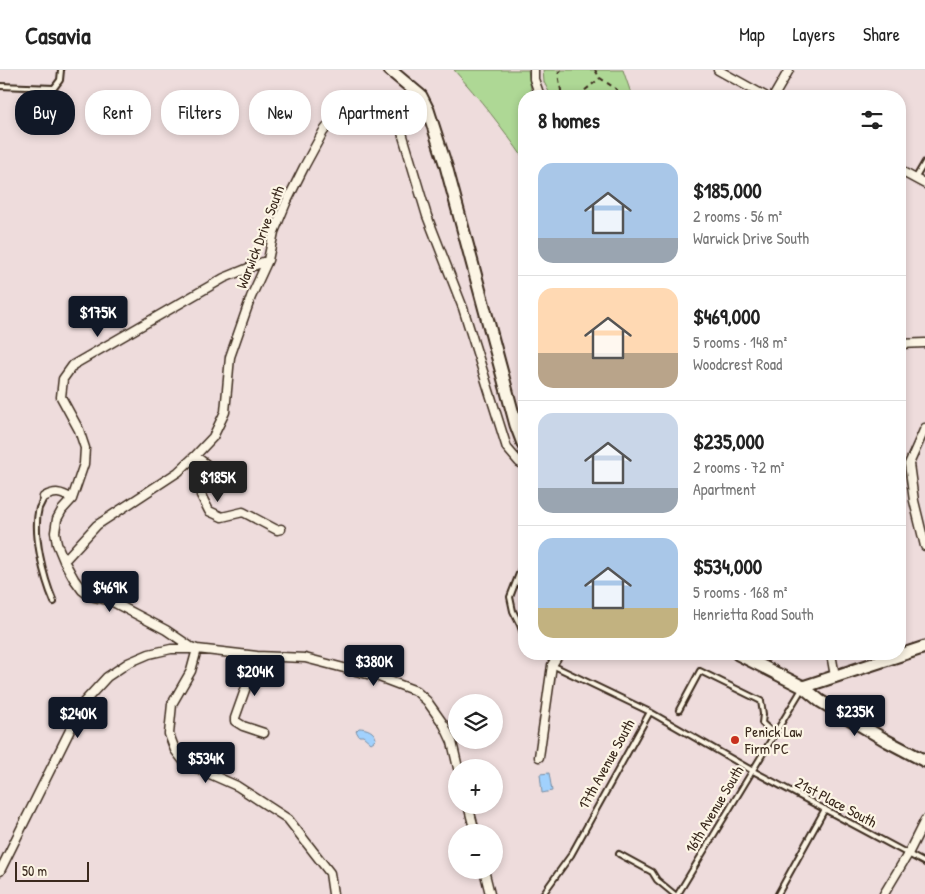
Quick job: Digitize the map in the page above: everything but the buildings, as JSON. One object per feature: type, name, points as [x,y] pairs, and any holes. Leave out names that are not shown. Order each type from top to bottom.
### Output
[{"type":"street","points":[[390,70],[421,96],[428,110],[446,166],[518,430]]},
{"type":"street","points":[[534,70],[534,79],[538,90]]},
{"type":"street","points":[[718,70],[754,90]]},
{"type":"street","points":[[777,90],[789,70]]},
{"type":"street","name":"Warwick Drive South","points":[[64,561],[97,525],[178,472],[213,436],[225,412],[230,357],[268,260],[274,232],[286,203],[323,132],[336,115],[348,107],[379,106],[392,116],[400,126],[427,216],[463,308],[507,448],[518,461]]},
{"type":"street","points":[[906,174],[925,184]]},
{"type":"street","points":[[197,649],[166,630],[109,600],[90,596],[82,590],[64,561],[57,544],[55,532],[62,510],[72,499],[84,464],[85,448],[79,430],[61,397],[63,379],[73,365],[224,278],[268,260]]},
{"type":"street","points":[[906,344],[925,343]]},
{"type":"street","points":[[925,428],[909,464],[914,501],[925,546]]},
{"type":"street","points":[[195,456],[206,464],[208,469],[201,496],[209,511],[222,517],[243,512],[277,530],[281,529]]},
{"type":"street","points":[[44,497],[53,492],[65,494],[72,499]]},
{"type":"street","points":[[906,653],[925,647]]},
{"type":"street","points":[[0,871],[84,702],[107,676],[128,663],[149,654],[171,649],[197,649],[258,656],[305,658],[379,677],[416,691],[427,701],[444,725],[452,742],[456,759]]},
{"type":"street","points":[[197,649],[191,671],[172,704],[169,734],[175,750],[185,763],[237,786],[288,819],[330,873],[333,894]]},
{"type":"street","points":[[258,656],[235,721],[243,726],[264,732]]},
{"type":"street","points":[[539,757],[556,660]]},
{"type":"street","points":[[750,660],[803,687],[820,701],[925,761]]},
{"type":"street","points":[[832,660],[835,676]]},
{"type":"street","points":[[803,687],[885,660]]},
{"type":"street","points":[[884,894],[908,854],[925,820]]},
{"type":"street","points":[[486,879],[490,894]]},
{"type":"lane","points":[[0,86],[54,88],[60,80],[61,70]]},
{"type":"lane","points":[[915,178],[925,162]]},
{"type":"lane","points":[[44,497],[39,510],[37,533],[41,561],[54,602]]},
{"type":"lane","points":[[518,576],[510,596],[513,611],[518,621]]},
{"type":"lane","name":"17th Avenue South","points":[[543,894],[571,855],[650,712],[556,660]]},
{"type":"lane","points":[[679,710],[700,671],[761,701],[762,723],[775,735]]},
{"type":"lane","name":"16th Avenue South","points":[[676,894],[803,687]]},
{"type":"lane","name":"21st Place South","points":[[650,712],[753,771],[925,863]]},
{"type":"lane","points":[[778,894],[825,809]]},
{"type":"lane","points":[[619,854],[652,872],[657,880],[676,894]]},
{"type":"path","points":[[561,70],[558,74],[561,90]]},
{"type":"path","points":[[595,70],[600,78],[617,90]]},
{"type":"path","points":[[585,90],[600,78]]},
{"type":"green space","points":[[454,70],[528,70],[531,90],[518,90],[518,150],[508,136]]},
{"type":"green space","points":[[543,70],[623,70],[630,90],[548,90],[544,82]]},
{"type":"water","points":[[359,728],[370,730],[376,739],[371,743],[363,736],[359,736],[356,731]]},
{"type":"water","points":[[549,773],[552,791],[542,793],[540,774]]},
{"type":"place","name":"Penick Law Firm PC","points":[[735,740]]}]
